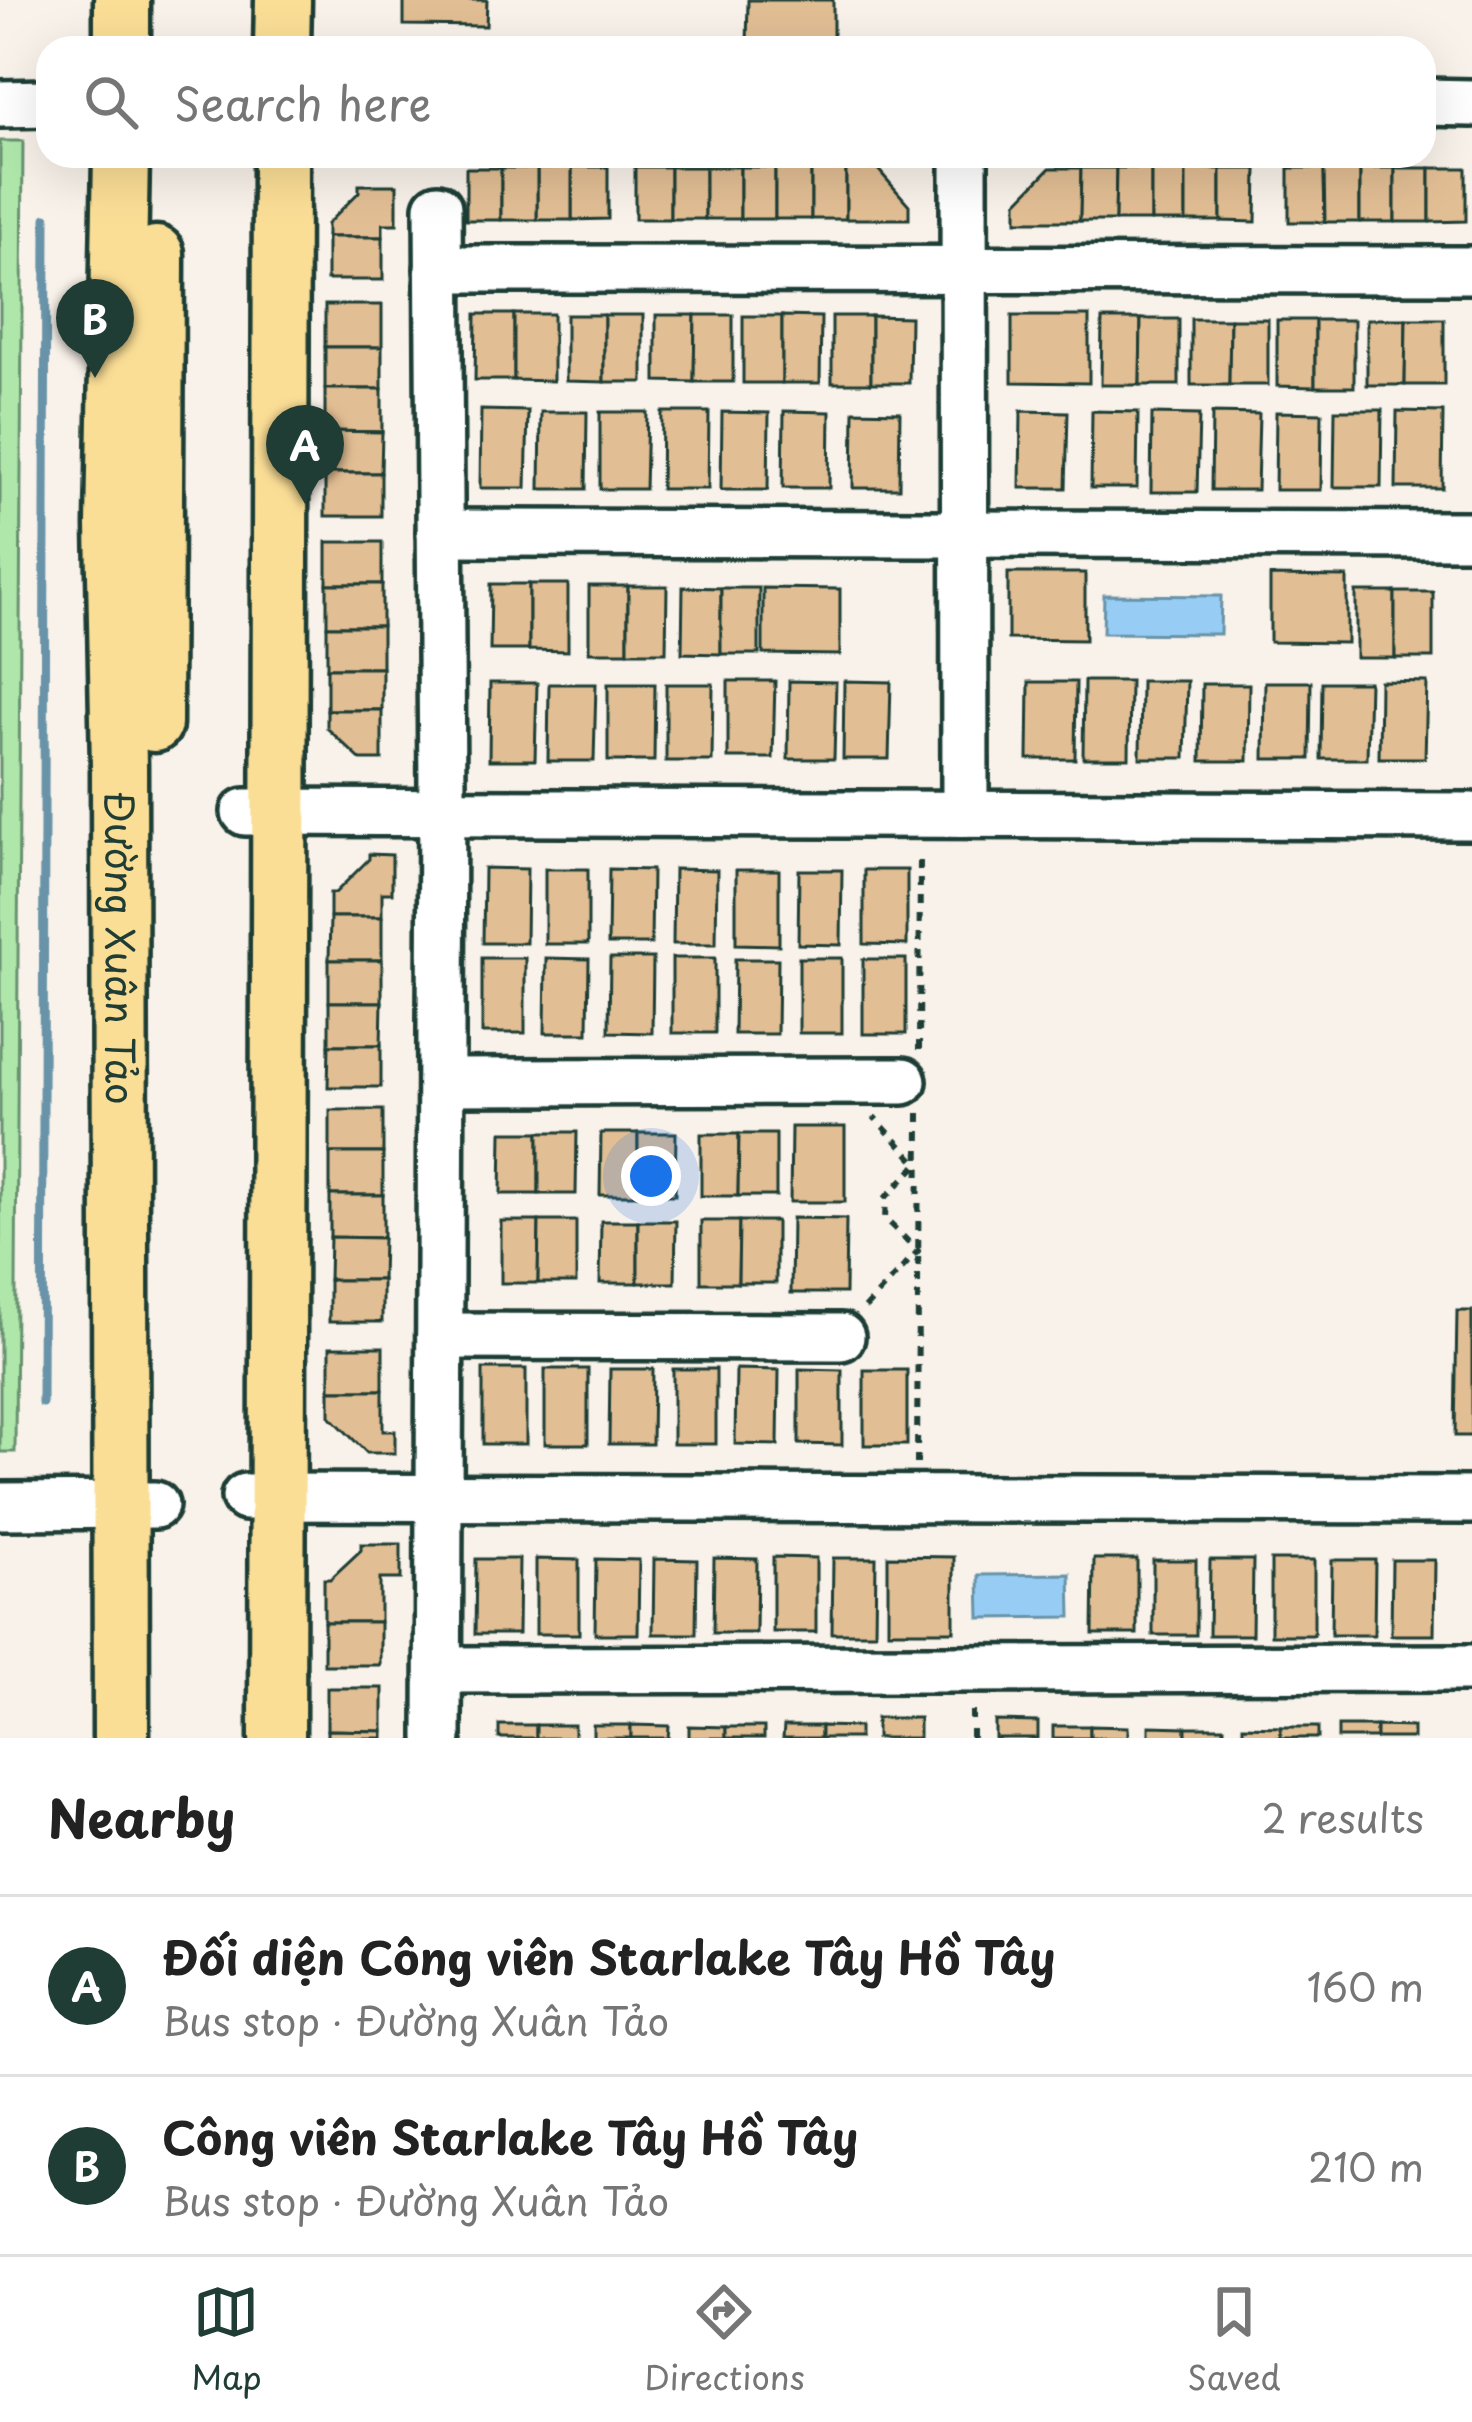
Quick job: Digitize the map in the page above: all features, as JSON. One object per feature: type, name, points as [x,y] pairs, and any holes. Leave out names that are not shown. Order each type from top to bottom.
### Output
[{"type":"main road","points":[[122,0],[122,36]]},
{"type":"main road","points":[[156,36],[157,0]]},
{"type":"main road","points":[[250,0],[250,36]]},
{"type":"main road","points":[[282,36],[283,0]]},
{"type":"main road","name":"Đường Xuân Tảo","points":[[121,168],[114,525],[119,766],[137,1505],[154,1738]]},
{"type":"main road","name":"Đường Xuân Tảo","points":[[121,1738],[137,1505],[156,168]]},
{"type":"main road","points":[[249,168],[262,813],[262,1498],[277,1738]]},
{"type":"main road","points":[[262,813],[280,168]]},
{"type":"main road","points":[[244,1738],[262,1498]]},
{"type":"street","points":[[1436,102],[1472,103]]},
{"type":"street","points":[[0,104],[36,103]]},
{"type":"street","points":[[964,168],[965,813]]},
{"type":"street","points":[[438,207],[442,814],[438,1738]]},
{"type":"street","points":[[438,268],[1472,270]]},
{"type":"street","points":[[440,533],[1472,535]]},
{"type":"street","points":[[262,813],[1472,816]]},
{"type":"street","points":[[441,1082],[914,1083]]},
{"type":"street","points":[[440,1336],[841,1337]]},
{"type":"street","points":[[262,1498],[1472,1500]]},
{"type":"street","points":[[0,1506],[137,1505]]},
{"type":"street","points":[[439,1670],[1472,1668]]},
{"type":"path","points":[[917,1478],[914,1083],[920,837]]},
{"type":"path","points":[[874,1117],[918,1165]]},
{"type":"path","points":[[918,1165],[886,1197],[886,1219],[918,1252]]},
{"type":"path","points":[[841,1337],[918,1252]]},
{"type":"path","points":[[972,1687],[972,1738]]},
{"type":"green space","points":[[0,141],[23,141],[15,1452],[0,1452]]},
{"type":"water","points":[[1104,595],[1221,596],[1220,634],[1103,633]]},
{"type":"water","points":[[1070,1574],[1071,1617],[980,1618],[979,1575]]},
{"type":"building","points":[[404,0],[487,0],[486,26],[404,25]]},
{"type":"building","points":[[748,0],[833,0],[833,36],[747,36]]},
{"type":"building","points":[[466,168],[501,168],[501,220],[466,220]]},
{"type":"building","points":[[501,168],[537,168],[537,220],[501,220]]},
{"type":"building","points":[[537,168],[572,168],[572,220],[537,220]]},
{"type":"building","points":[[572,168],[608,168],[608,219],[572,220]]},
{"type":"building","points":[[635,168],[670,168],[670,219],[635,219]]},
{"type":"building","points":[[670,168],[705,168],[705,219],[670,219]]},
{"type":"building","points":[[705,168],[740,168],[740,219],[705,219]]},
{"type":"building","points":[[740,168],[775,168],[775,219],[740,219]]},
{"type":"building","points":[[775,168],[811,168],[811,219],[775,219]]},
{"type":"building","points":[[811,168],[846,168],[846,219],[811,219]]},
{"type":"building","points":[[846,168],[877,168],[909,205],[909,219],[846,219]]},
{"type":"building","points":[[1050,168],[1081,168],[1080,221],[1017,221],[1017,202]]},
{"type":"building","points":[[1081,168],[1116,168],[1115,221],[1080,221]]},
{"type":"building","points":[[1116,168],[1151,168],[1151,221],[1115,221]]},
{"type":"building","points":[[1151,168],[1186,168],[1186,221],[1151,221]]},
{"type":"building","points":[[1186,168],[1221,169],[1221,221],[1186,221]]},
{"type":"building","points":[[1289,168],[1324,168],[1325,222],[1289,222]]},
{"type":"building","points":[[1324,168],[1360,168],[1360,222],[1325,222]]},
{"type":"building","points":[[1360,168],[1395,168],[1395,222],[1360,222]]},
{"type":"building","points":[[1395,168],[1430,168],[1430,222],[1395,222]]},
{"type":"building","points":[[1430,168],[1466,168],[1466,221],[1430,222]]},
{"type":"building","points":[[1221,169],[1257,169],[1256,222],[1221,221]]},
{"type":"building","points":[[359,185],[397,185],[397,224],[383,224],[383,237],[327,237],[327,224],[359,192]]},
{"type":"building","points":[[327,237],[383,237],[383,280],[327,280]]},
{"type":"building","points":[[325,305],[382,305],[382,347],[325,347]]},
{"type":"building","points":[[476,314],[514,314],[514,380],[475,380]]},
{"type":"building","points":[[514,314],[553,314],[553,381],[514,380]]},
{"type":"building","points":[[566,315],[604,315],[604,382],[566,381]]},
{"type":"building","points":[[604,315],[643,315],[643,382],[604,382]]},
{"type":"building","points":[[656,315],[695,315],[694,382],[656,381]]},
{"type":"building","points":[[695,315],[733,315],[733,382],[694,382]]},
{"type":"building","points":[[743,316],[782,316],[782,383],[743,383]]},
{"type":"building","points":[[782,316],[821,317],[820,383],[782,383]]},
{"type":"building","points":[[832,316],[871,316],[871,383],[832,383]]},
{"type":"building","points":[[871,316],[910,317],[909,383],[871,383]]},
{"type":"building","points":[[1012,316],[1089,316],[1089,383],[1012,382]]},
{"type":"building","points":[[1102,319],[1141,319],[1140,385],[1101,385]]},
{"type":"building","points":[[1141,319],[1179,319],[1179,385],[1140,385]]},
{"type":"building","points":[[1191,319],[1230,319],[1229,385],[1191,385]]},
{"type":"building","points":[[1230,319],[1268,319],[1268,385],[1229,385]]},
{"type":"building","points":[[1367,319],[1406,319],[1405,385],[1367,385]]},
{"type":"building","points":[[1406,319],[1444,319],[1444,385],[1405,385]]},
{"type":"building","points":[[1277,320],[1315,320],[1315,387],[1277,386]]},
{"type":"building","points":[[1315,320],[1354,320],[1354,387],[1315,387]]},
{"type":"building","points":[[325,347],[382,347],[382,389],[325,389]]},
{"type":"building","points":[[325,389],[382,389],[382,432],[325,431]]},
{"type":"building","points":[[481,410],[528,411],[526,488],[480,488]]},
{"type":"building","points":[[1335,410],[1382,410],[1381,487],[1334,487]]},
{"type":"building","points":[[784,411],[830,412],[829,488],[783,488]]},
{"type":"building","points":[[854,411],[900,412],[899,488],[853,488]]},
{"type":"building","points":[[1021,411],[1068,412],[1066,488],[1020,488]]},
{"type":"building","points":[[1092,411],[1138,412],[1137,488],[1091,488]]},
{"type":"building","points":[[1397,411],[1443,412],[1442,488],[1396,488]]},
{"type":"building","points":[[541,412],[587,412],[586,489],[540,489]]},
{"type":"building","points":[[600,412],[647,412],[645,489],[600,489]]},
{"type":"building","points":[[662,412],[709,412],[708,489],[661,489]]},
{"type":"building","points":[[722,412],[769,413],[768,490],[721,490]]},
{"type":"building","points":[[1276,412],[1322,413],[1321,490],[1275,490]]},
{"type":"building","points":[[1212,413],[1259,414],[1257,490],[1211,490]]},
{"type":"building","points":[[1152,414],[1199,415],[1197,492],[1151,492]]},
{"type":"building","points":[[325,431],[382,432],[381,473],[325,473]]},
{"type":"building","points":[[325,473],[381,473],[381,516],[325,516]]},
{"type":"building","points":[[327,542],[382,542],[382,584],[327,584]]},
{"type":"building","points":[[1008,573],[1085,573],[1085,640],[1008,639]]},
{"type":"building","points":[[1270,576],[1347,577],[1347,643],[1270,642]]},
{"type":"building","points":[[327,584],[382,584],[382,626],[327,626]]},
{"type":"building","points":[[491,584],[529,584],[529,650],[490,650]]},
{"type":"building","points":[[529,584],[568,584],[568,651],[529,650]]},
{"type":"building","points":[[589,586],[628,586],[628,652],[589,652]]},
{"type":"building","points":[[628,586],[667,586],[666,652],[628,652]]},
{"type":"building","points":[[683,587],[721,588],[721,654],[682,653]]},
{"type":"building","points":[[721,588],[759,588],[759,654],[721,654]]},
{"type":"building","points":[[763,588],[840,589],[840,655],[763,654]]},
{"type":"building","points":[[1356,592],[1395,592],[1395,658],[1356,658]]},
{"type":"building","points":[[1395,592],[1433,592],[1433,658],[1395,658]]},
{"type":"building","points":[[327,626],[382,626],[382,668],[327,668]]},
{"type":"building","points":[[327,668],[382,668],[382,710],[327,710]]},
{"type":"building","points":[[728,681],[775,681],[773,758],[728,758]]},
{"type":"building","points":[[789,681],[836,682],[834,759],[788,759]]},
{"type":"building","points":[[844,681],[891,682],[889,759],[843,759]]},
{"type":"building","points":[[1084,681],[1130,681],[1129,758],[1083,758]]},
{"type":"building","points":[[1141,681],[1187,681],[1185,758],[1140,758]]},
{"type":"building","points":[[1380,681],[1427,682],[1425,758],[1379,758]]},
{"type":"building","points":[[1029,682],[1076,682],[1075,759],[1028,759]]},
{"type":"building","points":[[1265,682],[1311,682],[1310,759],[1264,759]]},
{"type":"building","points":[[1322,682],[1369,682],[1367,759],[1321,759]]},
{"type":"building","points":[[490,683],[537,683],[535,760],[489,760]]},
{"type":"building","points":[[549,684],[596,684],[594,761],[548,761]]},
{"type":"building","points":[[608,684],[655,684],[654,761],[608,761]]},
{"type":"building","points":[[666,684],[713,684],[712,761],[666,761]]},
{"type":"building","points":[[1202,684],[1249,684],[1248,761],[1201,761]]},
{"type":"building","points":[[327,710],[382,710],[382,760],[361,760],[327,728]]},
{"type":"building","points":[[369,854],[392,855],[392,893],[382,893],[382,917],[330,917],[330,893]]},
{"type":"building","points":[[484,868],[527,869],[526,943],[483,943]]},
{"type":"building","points":[[545,869],[588,869],[588,944],[545,944]]},
{"type":"building","points":[[609,869],[652,870],[651,944],[608,944]]},
{"type":"building","points":[[674,869],[717,870],[716,944],[673,944]]},
{"type":"building","points":[[736,870],[779,870],[779,945],[736,944]]},
{"type":"building","points":[[799,870],[842,870],[841,945],[798,944]]},
{"type":"building","points":[[864,870],[907,870],[907,945],[864,944]]},
{"type":"building","points":[[330,917],[382,917],[382,960],[329,960]]},
{"type":"building","points":[[482,958],[525,958],[525,1033],[482,1033]]},
{"type":"building","points":[[546,958],[589,959],[588,1033],[545,1033]]},
{"type":"building","points":[[610,958],[653,958],[652,1033],[609,1032]]},
{"type":"building","points":[[672,958],[715,958],[715,1033],[672,1033]]},
{"type":"building","points":[[799,958],[842,958],[842,1033],[799,1033]]},
{"type":"building","points":[[735,959],[778,959],[777,1034],[734,1034]]},
{"type":"building","points":[[863,959],[906,959],[906,1034],[863,1034]]},
{"type":"building","points":[[329,960],[382,960],[382,1002],[329,1002]]},
{"type":"building","points":[[329,1002],[382,1002],[381,1045],[329,1045]]},
{"type":"building","points":[[329,1045],[381,1045],[381,1087],[328,1087]]},
{"type":"building","points":[[330,1110],[383,1110],[383,1153],[330,1153]]},
{"type":"building","points":[[791,1127],[845,1127],[845,1202],[790,1202]]},
{"type":"building","points":[[502,1132],[539,1132],[539,1194],[501,1194]]},
{"type":"building","points":[[539,1132],[577,1132],[576,1194],[539,1194]]},
{"type":"building","points":[[601,1133],[638,1133],[638,1195],[600,1195]]},
{"type":"building","points":[[638,1133],[676,1133],[675,1195],[638,1195]]},
{"type":"building","points":[[701,1134],[739,1134],[738,1196],[701,1196]]},
{"type":"building","points":[[739,1134],[776,1134],[776,1196],[738,1196]]},
{"type":"building","points":[[330,1153],[383,1153],[383,1195],[330,1195]]},
{"type":"building","points":[[330,1195],[383,1195],[383,1238],[330,1237]]},
{"type":"building","points":[[792,1218],[846,1219],[845,1293],[791,1293]]},
{"type":"building","points":[[501,1221],[539,1221],[538,1283],[501,1283]]},
{"type":"building","points":[[539,1221],[576,1221],[576,1283],[538,1283]]},
{"type":"building","points":[[601,1221],[638,1221],[638,1283],[600,1283]]},
{"type":"building","points":[[638,1221],[676,1221],[675,1283],[638,1283]]},
{"type":"building","points":[[701,1221],[739,1221],[738,1283],[701,1283]]},
{"type":"building","points":[[739,1221],[776,1221],[776,1283],[738,1283]]},
{"type":"building","points":[[330,1237],[383,1238],[382,1280],[329,1280]]},
{"type":"building","points":[[329,1280],[382,1280],[382,1322],[329,1322]]},
{"type":"building","points":[[1457,1311],[1472,1311],[1472,1436],[1455,1436]]},
{"type":"building","points":[[330,1347],[383,1347],[383,1390],[330,1390]]},
{"type":"building","points":[[483,1369],[526,1369],[526,1444],[483,1444]]},
{"type":"building","points":[[545,1369],[588,1369],[588,1444],[545,1444]]},
{"type":"building","points":[[610,1369],[653,1369],[652,1444],[609,1444]]},
{"type":"building","points":[[673,1369],[716,1369],[716,1444],[673,1444]]},
{"type":"building","points":[[736,1369],[779,1370],[778,1445],[735,1444]]},
{"type":"building","points":[[799,1369],[842,1370],[842,1445],[799,1444]]},
{"type":"building","points":[[864,1370],[907,1370],[907,1445],[864,1445]]},
{"type":"building","points":[[330,1390],[383,1390],[383,1431],[395,1431],[395,1453],[367,1453],[330,1416]]},
{"type":"building","points":[[361,1544],[401,1544],[401,1579],[380,1579],[380,1622],[324,1622],[324,1579],[330,1579],[361,1550]]},
{"type":"building","points":[[888,1556],[954,1557],[954,1631],[888,1631]]},
{"type":"building","points":[[773,1557],[816,1558],[816,1632],[773,1632]]},
{"type":"building","points":[[714,1558],[757,1559],[756,1633],[713,1633]]},
{"type":"building","points":[[833,1558],[876,1558],[875,1633],[832,1633]]},
{"type":"building","points":[[476,1559],[519,1559],[518,1634],[475,1634]]},
{"type":"building","points":[[536,1559],[579,1560],[579,1634],[536,1634]]},
{"type":"building","points":[[596,1559],[639,1560],[638,1634],[595,1634]]},
{"type":"building","points":[[654,1559],[697,1560],[696,1634],[653,1634]]},
{"type":"building","points":[[1094,1559],[1137,1559],[1137,1634],[1093,1634]]},
{"type":"building","points":[[1153,1560],[1196,1560],[1196,1635],[1153,1635]]},
{"type":"building","points":[[1210,1560],[1253,1560],[1252,1635],[1209,1635]]},
{"type":"building","points":[[1271,1560],[1314,1560],[1314,1635],[1271,1635]]},
{"type":"building","points":[[1332,1560],[1375,1560],[1374,1635],[1331,1635]]},
{"type":"building","points":[[1392,1560],[1435,1560],[1434,1635],[1391,1635]]},
{"type":"building","points":[[324,1622],[380,1622],[380,1665],[324,1665]]},
{"type":"building","points":[[327,1688],[383,1688],[383,1731],[327,1730]]},
{"type":"building","points":[[876,1718],[919,1718],[919,1738],[876,1738]]},
{"type":"building","points":[[995,1721],[1038,1722],[1038,1738],[995,1738]]},
{"type":"building","points":[[499,1725],[536,1725],[536,1738],[499,1738]]},
{"type":"building","points":[[536,1725],[574,1725],[574,1738],[536,1738]]},
{"type":"building","points":[[593,1725],[631,1725],[631,1738],[593,1738]]},
{"type":"building","points":[[631,1725],[669,1726],[668,1738],[631,1738]]},
{"type":"building","points":[[689,1726],[726,1727],[726,1738],[689,1738]]},
{"type":"building","points":[[784,1726],[821,1726],[821,1738],[783,1738]]},
{"type":"building","points":[[821,1726],[859,1727],[859,1738],[821,1738]]},
{"type":"building","points":[[1053,1726],[1090,1726],[1090,1738],[1053,1738]]},
{"type":"building","points":[[1090,1726],[1128,1727],[1128,1738],[1090,1738]]},
{"type":"building","points":[[1149,1726],[1186,1727],[1186,1738],[1149,1738]]},
{"type":"building","points":[[1243,1726],[1281,1727],[1281,1738],[1243,1738]]},
{"type":"building","points":[[1338,1726],[1376,1726],[1376,1738],[1338,1738]]},
{"type":"building","points":[[1376,1726],[1413,1727],[1413,1738],[1376,1738]]},
{"type":"building","points":[[726,1727],[764,1727],[764,1738],[726,1738]]},
{"type":"building","points":[[1186,1727],[1224,1727],[1224,1738],[1186,1738]]},
{"type":"building","points":[[1281,1727],[1318,1727],[1318,1738],[1281,1738]]},
{"type":"building","points":[[327,1730],[383,1731],[383,1738],[327,1738]]},
{"type":"waterway","points":[[42,1403],[46,218]]},
{"type":"place","name":"Công viên Starlake Tây Hồ Tây","points":[[95,378]]},
{"type":"place","name":"Đối diện Công viên Starlake Tây Hồ Tây","points":[[305,504]]}]
